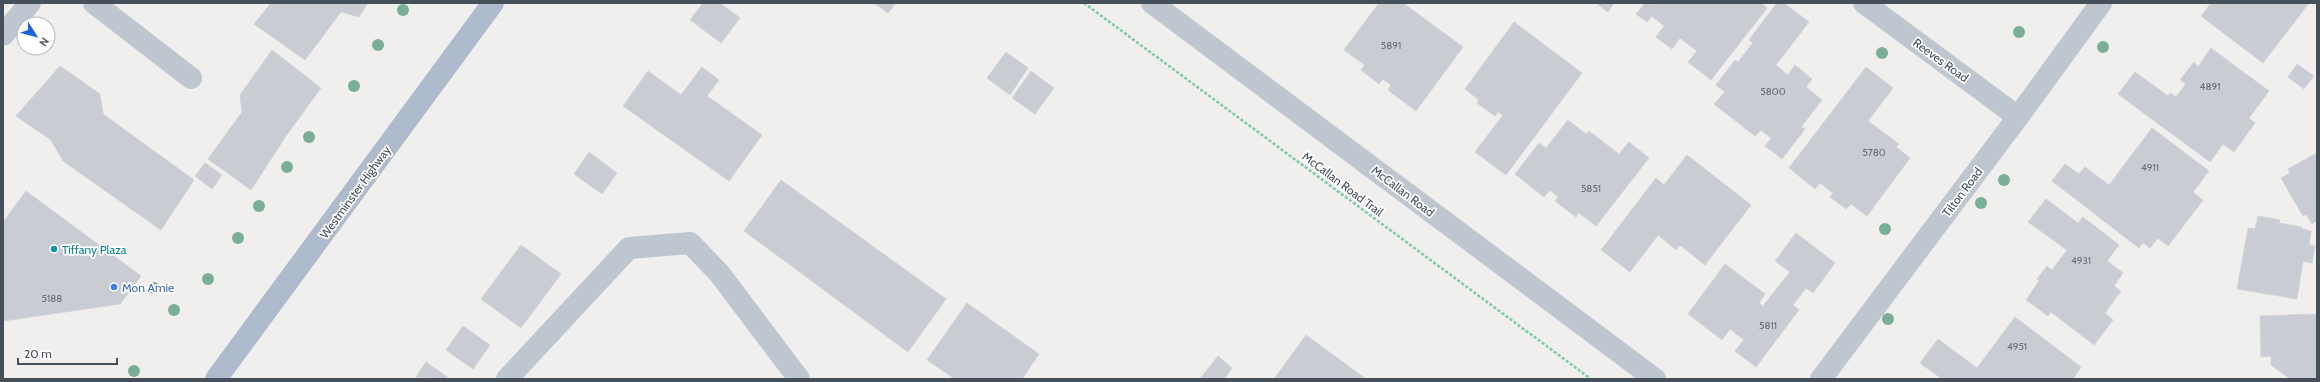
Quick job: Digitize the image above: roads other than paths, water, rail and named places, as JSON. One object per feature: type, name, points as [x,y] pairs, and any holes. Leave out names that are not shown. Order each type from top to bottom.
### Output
[{"type":"main road","name":"Westminster Highway","points":[[216,379],[493,3]]},
{"type":"street","points":[[3,35],[30,3]]},
{"type":"street","points":[[94,3],[191,78]]},
{"type":"street","name":"McCallan Road","points":[[1152,3],[1655,379]]},
{"type":"street","name":"Reeves Road","points":[[1864,3],[2018,117]]},
{"type":"street","name":"Tilton Road","points":[[1821,379],[2018,117],[2101,3]]},
{"type":"street","points":[[507,379],[630,248],[690,243],[719,273],[799,379]]},
{"type":"place","name":"Tiffany Plaza","points":[[54,249]]},
{"type":"place","name":"Mon Amie","points":[[114,287]]}]
